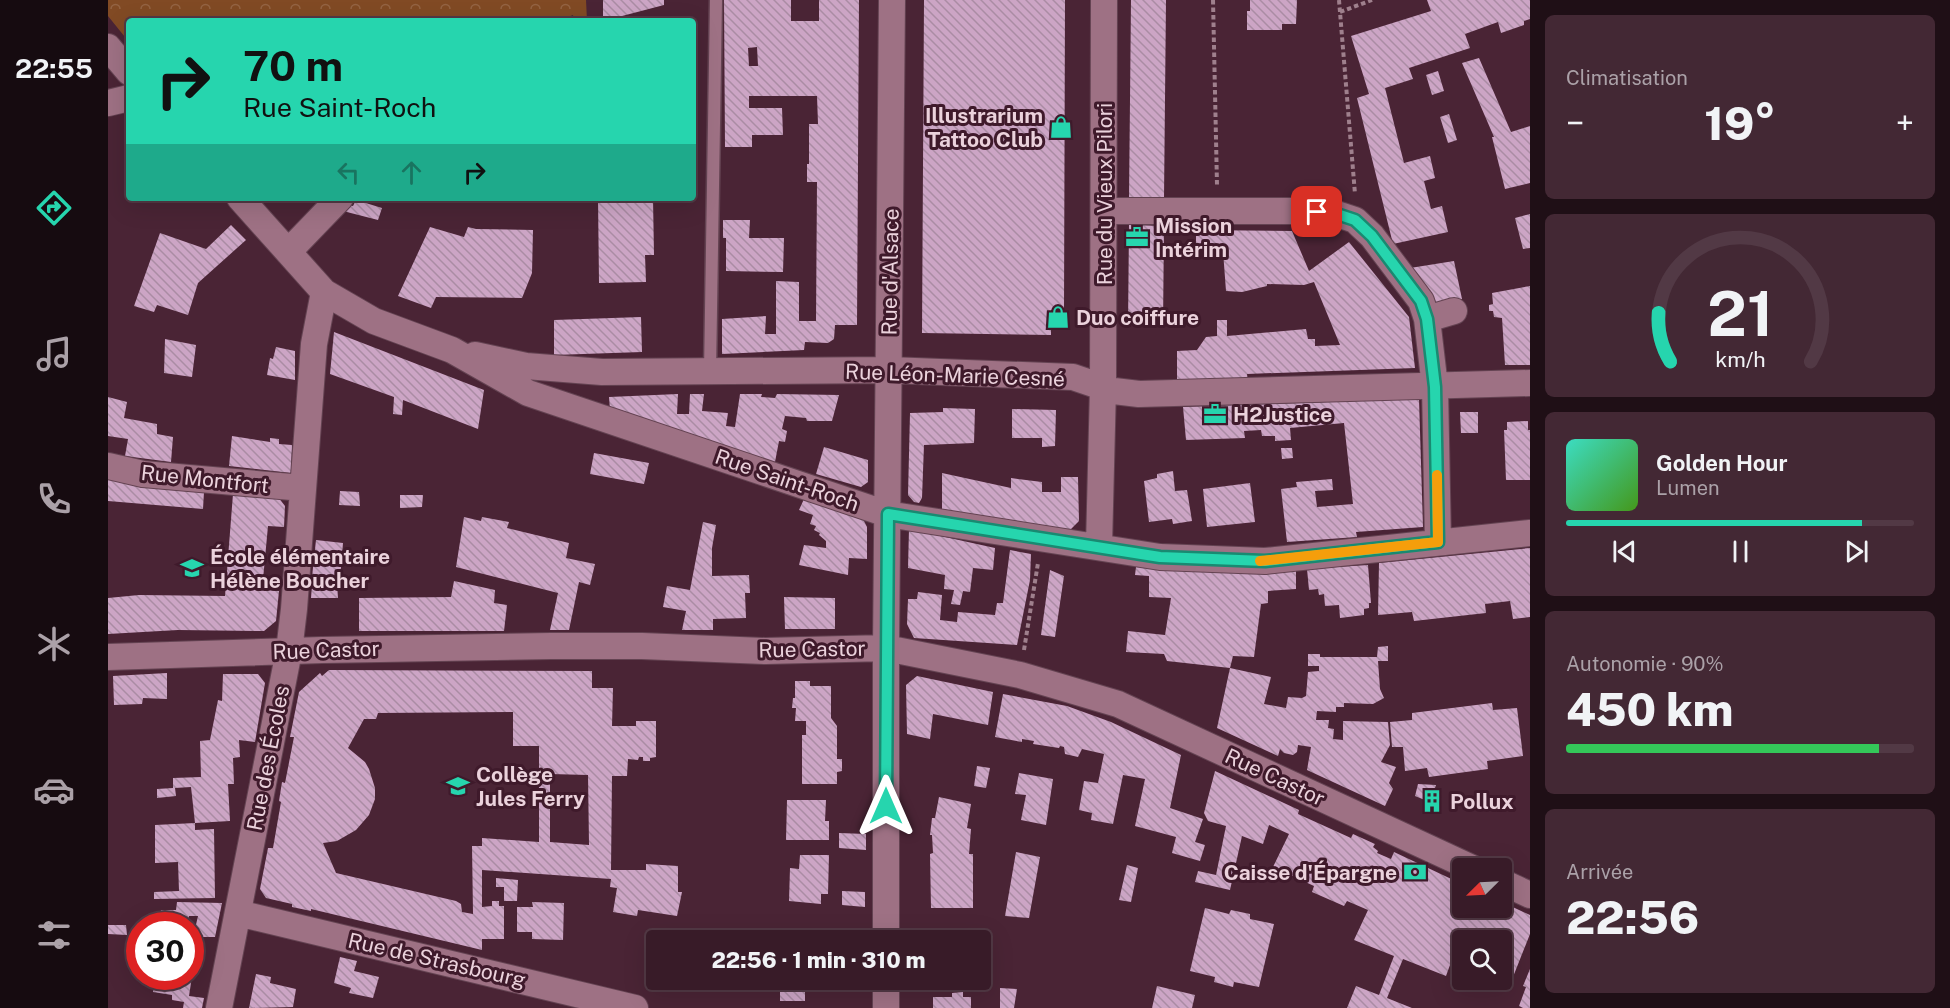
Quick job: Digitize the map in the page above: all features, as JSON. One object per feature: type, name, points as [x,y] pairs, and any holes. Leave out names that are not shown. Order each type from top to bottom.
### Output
[{"type":"street","name":"Rue d'Alsace","points":[[886,930],[886,648],[892,0]]},
{"type":"street","name":"Rue du Vieux Pilori","points":[[1100,546],[1109,389],[1104,211],[1104,0]]},
{"type":"street","points":[[108,47],[126,68]]},
{"type":"street","points":[[108,70],[126,85]]},
{"type":"street","points":[[108,103],[126,99]]},
{"type":"street","name":"Rue Saint-Roch","points":[[243,201],[324,292],[374,321],[452,350],[528,393],[888,514],[1160,557],[1265,561],[1530,533]]},
{"type":"street","points":[[288,252],[337,201]]},
{"type":"street","points":[[1104,211],[1334,213],[1355,220],[1372,236],[1421,301],[1427,319],[1435,387],[1438,542]]},
{"type":"street","name":"Rue des Écoles","points":[[219,1008],[289,651],[314,344],[324,292]]},
{"type":"street","points":[[1427,319],[1454,311]]},
{"type":"street","name":"Rue Léon-Marie Cesné","points":[[452,350],[526,366],[602,372],[889,370],[1073,377],[1109,389],[1139,394],[1530,383]]},
{"type":"street","name":"Rue Montfort","points":[[108,466],[143,474],[303,488]]},
{"type":"street","name":"Rue Castor","points":[[108,657],[551,646],[642,646],[765,651],[886,648],[1020,675],[1118,704],[1452,859]]},
{"type":"street","points":[[1512,887],[1530,895]]},
{"type":"street","name":"Rue de Strasbourg","points":[[238,913],[635,1008]]},
{"type":"street","points":[[886,990],[886,1008]]},
{"type":"lane","points":[[710,372],[716,0]]},
{"type":"path","points":[[1213,0],[1218,212]]},
{"type":"path","points":[[1338,0],[1355,220]]},
{"type":"path","points":[[1340,12],[1372,0]]},
{"type":"path","points":[[1020,675],[1042,538]]},
{"type":"green space","points":[[108,0],[586,0],[587,18],[574,18],[573,15],[565,18],[126,18],[126,38],[108,16]]},
{"type":"building","points":[[603,0],[664,0],[664,5],[614,18],[603,18]]},
{"type":"building","points":[[724,0],[791,0],[791,21],[819,21],[819,0],[859,0],[857,325],[835,325],[834,339],[828,343],[805,342],[804,350],[722,354],[722,319],[766,316],[765,334],[776,334],[776,281],[799,282],[799,321],[816,321],[817,182],[807,182],[807,164],[809,164],[809,124],[818,124],[817,96],[749,96],[749,108],[782,108],[783,135],[752,135],[752,147],[725,147]],"holes":[[[757,47],[758,66],[749,66],[748,48]]]},
{"type":"building","points":[[924,0],[1065,0],[1064,310],[1051,310],[1051,335],[922,333]]},
{"type":"building","points":[[1131,0],[1166,0],[1164,198],[1129,198]]},
{"type":"building","points":[[1250,0],[1297,0],[1296,24],[1282,24],[1282,30],[1247,30],[1247,11],[1250,11]]},
{"type":"building","points":[[1427,0],[1530,0],[1530,19],[1524,21],[1524,25],[1501,33],[1498,22],[1465,34],[1470,48],[1409,68],[1413,79],[1385,88],[1404,163],[1430,156],[1435,178],[1424,181],[1431,209],[1442,206],[1448,232],[1393,244],[1357,98],[1369,94],[1351,36],[1431,11]]},
{"type":"building","points":[[1479,58],[1511,132],[1530,126],[1530,183],[1505,189],[1492,137],[1494,137],[1462,63]]},
{"type":"building","points":[[1438,71],[1444,91],[1432,95],[1426,75]]},
{"type":"building","points":[[1449,114],[1457,140],[1448,143],[1440,117]]},
{"type":"building","points":[[356,201],[359,201],[382,208],[378,220],[339,210],[344,204],[353,206]]},
{"type":"building","points":[[598,201],[653,201],[654,255],[645,255],[646,282],[599,283]]},
{"type":"building","points":[[1530,214],[1530,248],[1523,249],[1515,218]]},
{"type":"building","points":[[723,220],[750,220],[749,238],[784,238],[783,272],[726,271],[726,238],[723,238]]},
{"type":"building","points":[[231,225],[246,240],[198,283],[188,315],[157,305],[154,312],[134,306],[160,233],[206,249]]},
{"type":"building","points":[[1129,225],[1164,226],[1163,326],[1128,326]]},
{"type":"building","points":[[430,227],[464,237],[468,227],[533,230],[532,273],[522,298],[436,297],[431,308],[398,296]]},
{"type":"building","points":[[1196,230],[1292,231],[1309,271],[1349,242],[1409,317],[1415,368],[1247,374],[1248,382],[1177,381],[1177,351],[1197,350],[1206,337],[1217,336],[1217,320],[1227,320],[1227,336],[1306,329],[1308,339],[1315,339],[1315,346],[1340,345],[1314,282],[1304,285],[1267,284],[1267,286],[1242,292],[1226,291],[1223,251],[1196,251]]},
{"type":"building","points":[[1454,261],[1462,299],[1436,304],[1410,268]]},
{"type":"building","points":[[1530,286],[1530,365],[1505,365],[1502,318],[1494,317],[1493,311],[1489,311],[1489,305],[1493,304],[1492,293]]},
{"type":"building","points":[[641,317],[642,352],[554,355],[554,320]]},
{"type":"building","points":[[334,332],[484,390],[478,429],[403,400],[402,415],[393,414],[394,397],[330,374]]},
{"type":"building","points":[[165,339],[196,345],[192,377],[164,373]]},
{"type":"building","points":[[276,347],[295,351],[295,380],[267,375],[270,358],[273,359]]},
{"type":"building","points":[[678,394],[677,414],[689,414],[690,394],[704,394],[702,411],[728,413],[726,426],[735,427],[740,394],[762,394],[761,397],[775,398],[777,394],[839,395],[832,421],[807,421],[806,418],[785,416],[782,429],[787,431],[785,442],[779,441],[775,462],[610,410],[609,397]]},
{"type":"building","points":[[108,397],[127,402],[124,418],[157,424],[157,434],[173,437],[171,462],[125,456],[128,439],[108,436]]},
{"type":"building","points":[[1419,399],[1423,527],[1356,532],[1357,537],[1287,542],[1281,489],[1297,487],[1296,482],[1332,479],[1333,490],[1315,491],[1317,507],[1353,504],[1344,423],[1290,428],[1291,440],[1275,441],[1275,436],[1262,436],[1261,430],[1244,431],[1245,438],[1186,440],[1183,407]]},
{"type":"building","points":[[943,408],[975,409],[974,443],[924,445],[922,498],[919,503],[914,502],[908,495],[910,413],[943,412]]},
{"type":"building","points":[[1012,409],[1056,410],[1055,446],[1042,447],[1042,438],[1012,438]]},
{"type":"building","points":[[1460,412],[1478,412],[1478,433],[1461,433]]},
{"type":"building","points":[[1528,421],[1530,480],[1506,480],[1504,430],[1507,430],[1507,422]]},
{"type":"building","points":[[232,436],[270,442],[270,438],[279,439],[279,444],[292,445],[291,473],[229,466]]},
{"type":"building","points":[[824,447],[868,460],[868,482],[861,487],[816,474]]},
{"type":"building","points":[[1281,448],[1292,448],[1293,458],[1282,459]]},
{"type":"building","points":[[594,453],[649,463],[644,484],[590,474]]},
{"type":"building","points":[[1173,471],[1175,491],[1187,490],[1192,521],[1173,524],[1172,519],[1149,522],[1144,481],[1157,478],[1157,474]]},
{"type":"building","points":[[942,473],[1011,488],[1011,478],[1042,482],[1042,492],[1061,492],[1061,477],[1078,477],[1079,521],[1067,533],[942,509]]},
{"type":"building","points":[[108,479],[153,488],[204,492],[203,509],[108,501]]},
{"type":"building","points":[[1250,483],[1255,522],[1207,527],[1203,489]]},
{"type":"building","points":[[340,491],[359,492],[360,506],[339,505]]},
{"type":"building","points":[[233,494],[278,497],[285,506],[284,527],[268,526],[262,590],[279,591],[276,621],[264,631],[178,630],[108,634],[108,598],[139,595],[225,596]]},
{"type":"building","points":[[400,495],[423,495],[422,507],[400,508]]},
{"type":"building","points":[[804,499],[863,519],[867,527],[867,559],[849,558],[848,575],[799,565],[804,545],[826,548],[826,541],[819,535],[820,533],[814,530],[816,526],[810,524],[813,515],[799,510]]},
{"type":"building","points":[[464,517],[481,521],[482,517],[509,522],[507,528],[569,543],[566,558],[595,564],[590,585],[579,582],[569,630],[550,630],[558,593],[456,567]]},
{"type":"building","points":[[703,522],[716,525],[712,548],[712,576],[749,575],[750,593],[745,593],[746,618],[713,619],[713,630],[682,630],[686,611],[663,607],[667,586],[690,590]]},
{"type":"building","points":[[909,529],[995,548],[993,570],[973,568],[970,592],[963,591],[960,605],[951,604],[954,590],[944,589],[945,575],[908,568]]},
{"type":"building","points":[[316,540],[343,543],[340,579],[312,577]]},
{"type":"building","points":[[1530,548],[1530,617],[1513,619],[1510,601],[1485,604],[1486,613],[1414,621],[1412,612],[1378,615],[1379,563]]},
{"type":"building","points":[[1010,550],[1031,554],[1030,580],[1017,645],[914,638],[907,624],[908,599],[917,599],[918,592],[942,595],[940,620],[957,622],[958,612],[995,615],[997,603],[1003,603]]},
{"type":"building","points":[[1368,565],[1371,603],[1369,603],[1369,608],[1364,609],[1364,615],[1340,618],[1339,605],[1325,606],[1324,594],[1319,595],[1318,589],[1309,590],[1307,569]]},
{"type":"building","points":[[1136,567],[1220,572],[1296,570],[1296,589],[1268,591],[1268,603],[1261,604],[1254,657],[1233,656],[1230,668],[1167,661],[1164,654],[1126,652],[1128,631],[1165,635],[1171,598],[1149,597],[1149,576],[1135,575]]},
{"type":"building","points":[[1050,570],[1064,576],[1055,637],[1041,635]]},
{"type":"building","points":[[454,581],[495,590],[494,603],[507,605],[504,631],[359,631],[359,598],[451,597]]},
{"type":"building","points":[[337,584],[338,598],[311,598],[312,585]]},
{"type":"building","points":[[784,597],[835,598],[835,629],[785,629]]},
{"type":"building","points":[[1388,646],[1388,661],[1378,661],[1380,689],[1384,698],[1373,704],[1344,703],[1344,707],[1336,707],[1336,712],[1317,711],[1316,720],[1329,720],[1328,728],[1334,729],[1333,739],[1343,740],[1343,721],[1388,722],[1390,745],[1381,762],[1396,767],[1389,783],[1393,789],[1385,806],[1307,770],[1311,747],[1298,745],[1297,752],[1293,755],[1284,753],[1280,749],[1278,756],[1217,728],[1230,668],[1271,677],[1264,704],[1286,708],[1288,697],[1306,696],[1308,672],[1319,671],[1319,666],[1308,666],[1308,654],[1320,654],[1320,657],[1377,657],[1378,647]]},
{"type":"building","points":[[329,670],[592,671],[592,688],[613,688],[612,726],[636,726],[636,721],[656,721],[656,757],[650,758],[650,761],[643,761],[643,757],[639,757],[638,760],[628,759],[627,776],[612,776],[611,870],[646,870],[646,864],[678,866],[678,892],[682,892],[677,916],[638,910],[637,916],[613,912],[617,888],[610,887],[611,879],[482,870],[482,907],[492,906],[492,901],[499,901],[499,906],[504,906],[504,939],[482,939],[482,950],[311,909],[311,911],[292,907],[292,904],[266,898],[260,889],[268,848],[273,848],[282,782],[285,783],[294,737],[290,737],[299,692],[320,673],[322,676]],"holes":[[[513,712],[513,746],[539,746],[539,842],[482,838],[482,846],[472,846],[473,914],[462,912],[461,904],[456,901],[336,873],[323,843],[337,841],[356,830],[369,815],[375,799],[375,788],[369,769],[365,762],[348,748],[364,719],[376,719],[378,713]],[[550,774],[588,775],[589,845],[550,842]]]},
{"type":"building","points":[[167,673],[167,699],[143,698],[142,704],[114,705],[113,676]]},
{"type":"building","points":[[223,674],[258,674],[265,683],[255,742],[239,740],[240,757],[233,758],[234,784],[228,784],[230,821],[195,823],[191,787],[175,788],[176,796],[157,798],[157,789],[173,788],[173,778],[201,777],[200,741],[210,740],[218,700],[222,701]]},
{"type":"building","points":[[917,676],[993,692],[988,725],[933,714],[930,739],[907,734],[906,685]]},
{"type":"building","points":[[795,681],[810,681],[810,686],[831,686],[831,718],[837,726],[837,759],[842,759],[842,771],[837,772],[837,784],[802,784],[802,735],[806,735],[806,721],[795,721],[796,708],[792,708],[793,698],[795,698]]},
{"type":"building","points":[[1003,694],[1067,706],[1111,722],[1181,755],[1170,808],[1203,819],[1195,842],[1205,845],[1200,861],[1172,853],[1176,837],[1135,826],[1145,779],[1123,775],[1113,824],[1091,820],[1092,813],[1079,810],[1084,781],[1098,783],[1104,754],[1082,749],[1078,757],[1065,754],[1064,747],[1060,746],[1059,748],[1033,744],[1034,741],[1022,739],[1022,742],[995,737]]},
{"type":"building","points":[[1492,703],[1493,710],[1517,708],[1523,756],[1487,761],[1488,769],[1429,777],[1427,768],[1405,771],[1403,747],[1392,747],[1390,722],[1412,720],[1412,713]]},
{"type":"building","points":[[977,766],[990,768],[986,788],[974,786]]},
{"type":"building","points":[[1215,771],[1299,810],[1298,814],[1351,838],[1353,834],[1375,844],[1373,847],[1378,851],[1377,853],[1391,859],[1394,852],[1452,879],[1452,918],[1512,918],[1512,907],[1530,915],[1530,934],[1513,977],[1512,930],[1452,930],[1452,960],[1446,976],[1403,959],[1387,998],[1412,1008],[1347,1008],[1356,986],[1379,995],[1394,956],[1354,940],[1368,910],[1347,901],[1344,906],[1312,892],[1314,886],[1273,867],[1289,834],[1269,825],[1263,844],[1242,836],[1230,890],[1195,882],[1198,871],[1216,875],[1226,826],[1208,821],[1204,813]]},
{"type":"building","points":[[1019,773],[1053,779],[1046,825],[1021,820],[1026,795],[1015,794]]},
{"type":"building","name":"Pollux","points":[[1418,784],[1436,785],[1434,791],[1440,792],[1437,805],[1415,796]]},
{"type":"building","points":[[939,797],[971,804],[967,828],[971,829],[969,854],[973,854],[973,908],[931,908],[930,854],[933,853],[932,835],[930,835],[932,818],[935,818]]},
{"type":"building","points":[[787,800],[826,800],[825,821],[829,821],[829,840],[786,840]]},
{"type":"building","points":[[195,823],[195,830],[214,829],[215,898],[154,899],[154,892],[179,891],[178,862],[155,863],[155,825]]},
{"type":"building","points":[[839,833],[866,834],[866,850],[839,848]]},
{"type":"building","points":[[1016,852],[1040,857],[1029,918],[1005,916]]},
{"type":"building","points":[[800,855],[829,855],[828,894],[821,894],[821,904],[789,901],[790,868],[799,869]]},
{"type":"building","points":[[1127,865],[1138,868],[1131,902],[1119,900]]},
{"type":"building","points":[[496,878],[518,880],[517,901],[504,901],[504,887],[496,887]]},
{"type":"building","points":[[842,891],[865,892],[865,907],[842,905]]},
{"type":"building","points":[[177,902],[222,903],[215,937],[204,937],[204,912],[161,912],[161,910],[176,910]]},
{"type":"building","points":[[532,902],[564,903],[563,940],[532,939],[532,932],[517,932],[517,907],[533,907]]},
{"type":"building","points":[[1205,908],[1229,914],[1231,910],[1250,914],[1250,919],[1274,924],[1259,987],[1234,982],[1233,987],[1214,982],[1215,977],[1190,971]]},
{"type":"building","points":[[108,925],[126,925],[126,935],[108,934]]},
{"type":"building","points":[[340,957],[357,961],[354,971],[379,977],[373,998],[349,993],[351,988],[334,983]]},
{"type":"building","points":[[1530,969],[1530,1008],[1523,1008],[1519,1006],[1526,987],[1523,986]]},
{"type":"building","points":[[256,974],[271,977],[270,983],[296,989],[293,1007],[249,1008]]},
{"type":"building","points":[[1157,986],[1195,995],[1192,1008],[1152,1008]]},
{"type":"building","points":[[1000,988],[1017,989],[1014,1008],[1000,1008]]},
{"type":"building","points":[[153,990],[190,990],[189,996],[204,998],[202,1008],[183,1008],[184,1002],[172,1000],[172,995],[153,992]]},
{"type":"building","points":[[780,990],[805,990],[805,1001],[780,1001]]},
{"type":"building","points":[[963,992],[963,997],[971,997],[971,1008],[933,1008],[933,997],[952,997],[952,993]]},
{"type":"slow traffic","points":[[1260,561],[1438,542],[1437,475]]},
{"type":"place","name":"Illustrarium Tattoo Club","points":[[1061,127]]},
{"type":"place","name":"Mission Intérim","points":[[1137,237]]},
{"type":"place","name":"Duo coiffure","points":[[1058,317]]},
{"type":"place","name":"H2Justice","points":[[1215,414]]},
{"type":"place","name":"École élémentaire Hélène Boucher","points":[[192,568]]},
{"type":"place","name":"Collège Jules Ferry","points":[[458,786]]},
{"type":"place","name":"Pollux","points":[[1432,801]]},
{"type":"place","name":"Caisse d'Épargne","points":[[1415,872]]},
{"type":"route","points":[[886,806],[888,514],[1160,557],[1265,561],[1438,542],[1435,387],[1427,319],[1421,301],[1372,236],[1355,220],[1334,213],[1317,212]]}]
